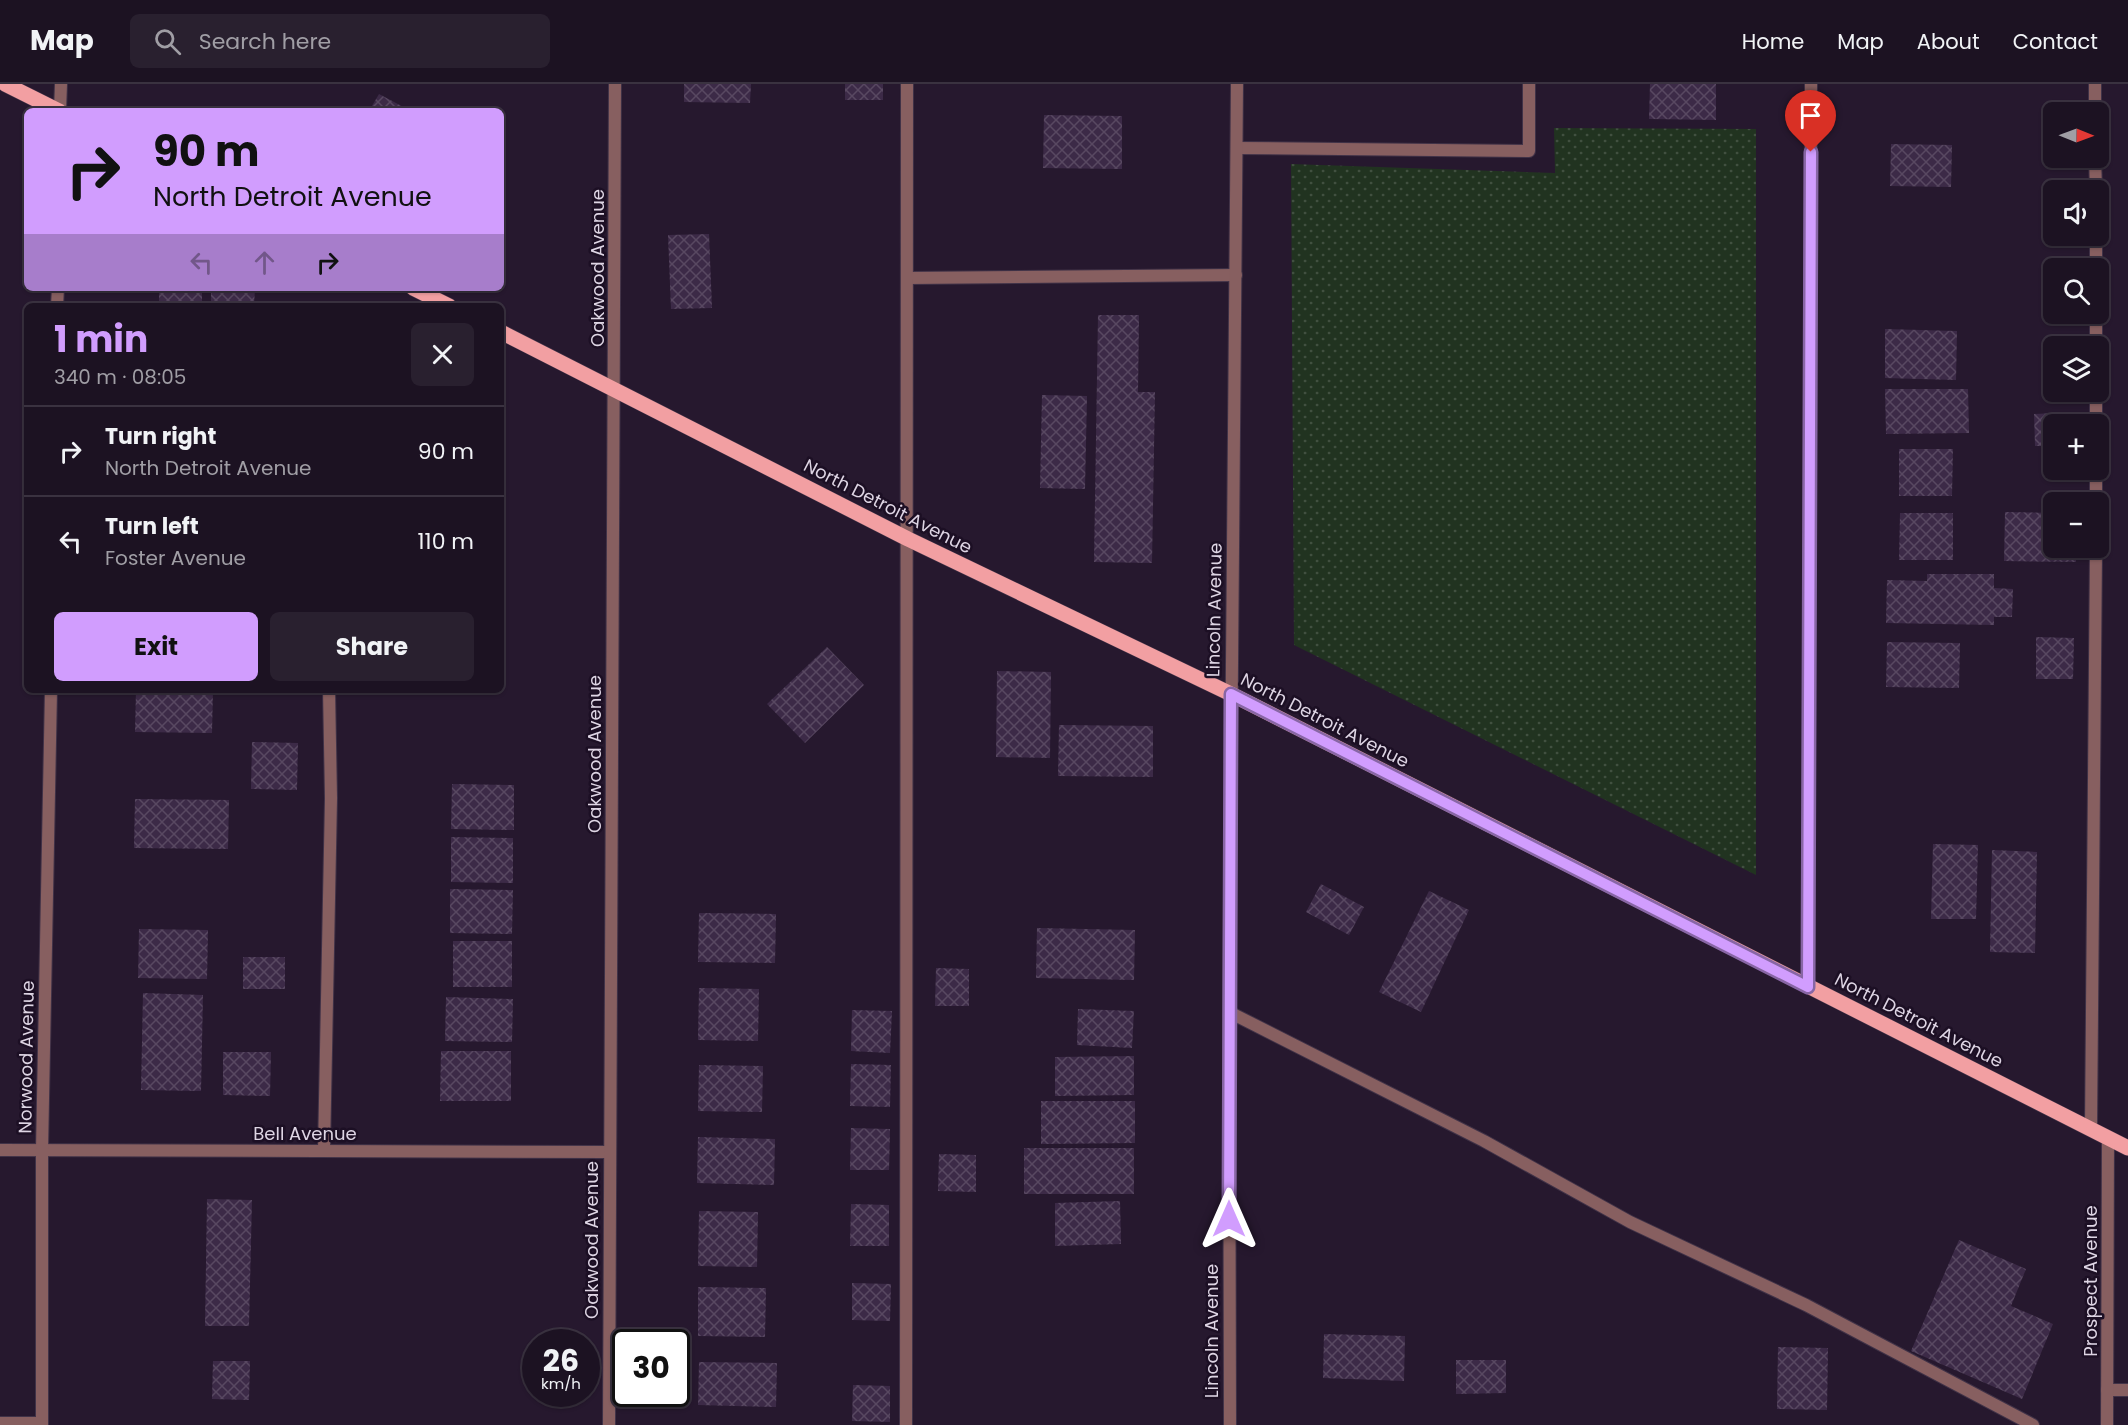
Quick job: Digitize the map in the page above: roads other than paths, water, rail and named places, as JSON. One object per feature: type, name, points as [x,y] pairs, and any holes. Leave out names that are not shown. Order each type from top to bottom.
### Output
[{"type":"main road","points":[[5,84],[54,108]]},
{"type":"main road","points":[[419,291],[443,303]]},
{"type":"main road","name":"North Detroit Avenue","points":[[504,334],[908,539],[1231,694],[2128,1148]]},
{"type":"street","points":[[60,108],[61,84]]},
{"type":"street","name":"Oakwood Avenue","points":[[609,1425],[615,84]]},
{"type":"street","points":[[906,1425],[907,84]]},
{"type":"street","name":"Lincoln Avenue","points":[[1230,1425],[1228,1012],[1237,84]]},
{"type":"street","points":[[1237,148],[1529,151],[1529,84]]},
{"type":"street","points":[[1808,987],[1811,84]]},
{"type":"street","points":[[2095,84],[2095,102]]},
{"type":"street","points":[[908,278],[1236,275]]},
{"type":"street","points":[[2091,1128],[2096,558]]},
{"type":"street","name":"Norwood Avenue","points":[[42,1424],[42,1150],[51,693]]},
{"type":"street","points":[[324,1151],[331,798],[329,693]]},
{"type":"street","points":[[1228,1012],[1484,1141],[1630,1222],[1806,1305],[2033,1425]]},
{"type":"street","name":"Prospect Avenue","points":[[2107,1425],[2108,1138]]},
{"type":"street","name":"Bell Avenue","points":[[0,1150],[609,1152]]},
{"type":"street","points":[[2107,1390],[2128,1390]]},
{"type":"street","points":[[0,1423],[42,1424]]}]
